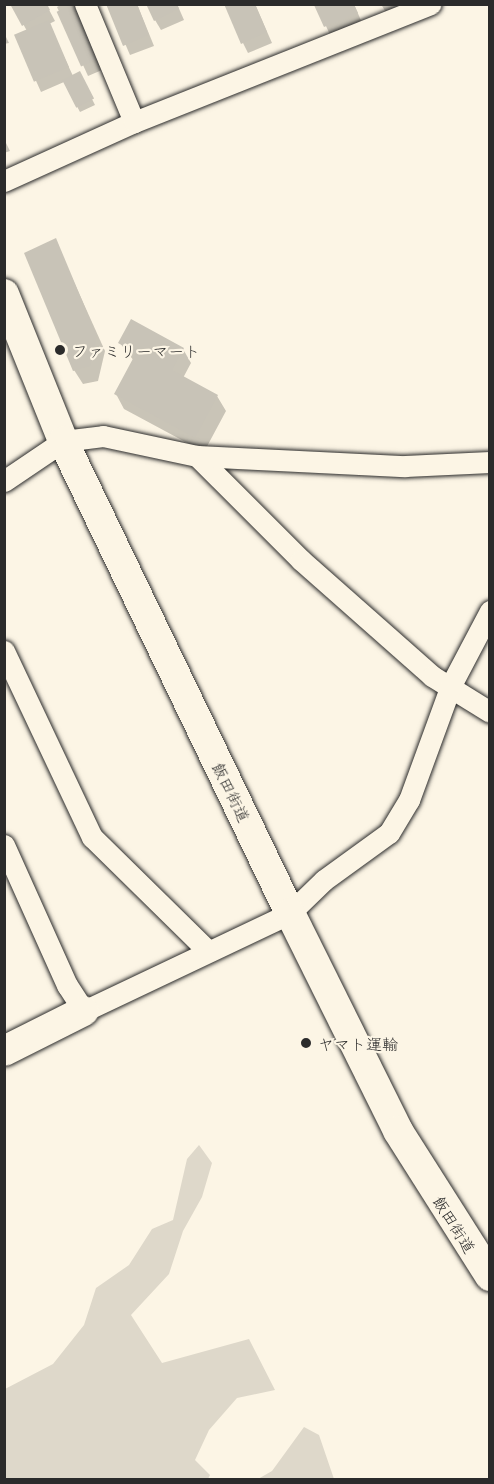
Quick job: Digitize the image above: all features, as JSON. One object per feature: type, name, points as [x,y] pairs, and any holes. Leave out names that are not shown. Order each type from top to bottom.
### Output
[{"type":"main road","name":"飯田街道","points":[[4,294],[63,441],[290,913],[398,1131],[489,1276]]},
{"type":"main road","points":[[4,1051],[84,1011]]},
{"type":"street","points":[[85,4],[134,122]]},
{"type":"street","points":[[4,181],[134,122],[430,4]]},
{"type":"street","points":[[4,481],[63,441],[103,436],[197,456],[405,466],[489,462]]},
{"type":"street","points":[[197,456],[301,560],[432,676],[489,712]]},
{"type":"street","points":[[4,845],[68,985],[84,1011],[290,913],[324,880],[389,833],[409,800],[451,686],[489,611]]},
{"type":"street","points":[[4,651],[92,837],[208,951]]},
{"type":"shaded area","points":[[199,1145],[212,1163],[202,1197],[183,1231],[169,1274],[131,1315],[162,1363],[249,1339],[275,1390],[237,1398],[209,1430],[195,1460],[210,1475],[208,1479],[5,1479],[5,1389],[53,1364],[84,1325],[96,1288],[129,1265],[152,1229],[173,1220],[187,1159]]},
{"type":"shaded area","points":[[304,1427],[319,1435],[334,1479],[258,1479],[272,1471]]},
{"type":"building","points":[[10,4],[47,4],[50,10],[22,26]]},
{"type":"building","points":[[74,4],[98,59],[81,67],[57,12]]},
{"type":"building","points":[[106,4],[137,4],[149,35],[123,46]]},
{"type":"building","points":[[146,4],[177,4],[179,9],[154,21]]},
{"type":"building","points":[[224,4],[255,4],[267,32],[241,44]]},
{"type":"building","points":[[314,5],[354,5],[358,13],[324,27]]},
{"type":"building","points":[[49,20],[69,67],[34,82],[14,35]]},
{"type":"building","points":[[80,71],[94,99],[76,108],[62,80]]},
{"type":"building","points":[[56,238],[97,336],[90,366],[73,371],[24,253]]},
{"type":"building","points":[[131,319],[184,348],[172,370],[218,395],[195,438],[114,394],[136,353],[118,343]]},
{"type":"place","name":"ファミリーマート","points":[[60,350]]},
{"type":"place","name":"ヤマト運輸","points":[[306,1043]]}]
